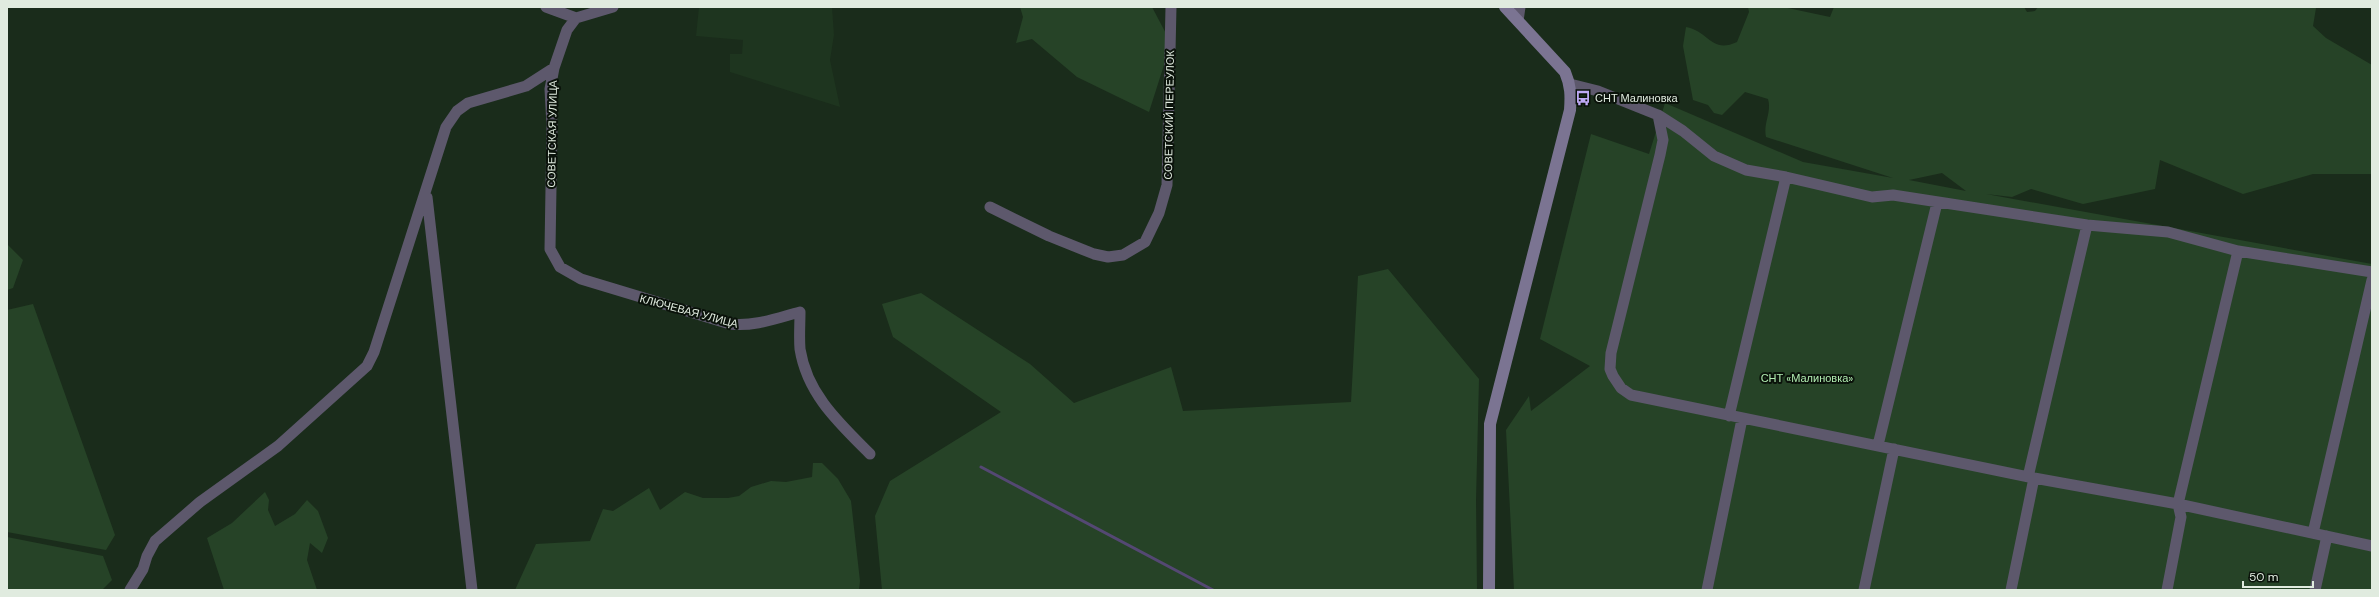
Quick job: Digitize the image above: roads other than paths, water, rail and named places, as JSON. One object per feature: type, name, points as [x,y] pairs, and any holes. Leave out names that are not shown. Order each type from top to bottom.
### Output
[{"type":"street","points":[[546,7],[576,18],[613,7]]},
{"type":"street","name":"СОВЕТСКИЙ ПЕРЕУЛОК","points":[[990,207],[1048,236],[1108,257],[1123,255],[1145,242],[1159,213],[1167,185],[1171,7]]},
{"type":"street","points":[[1489,590],[1490,424],[1570,110],[1570,84],[1565,72],[1505,7]]},
{"type":"street","points":[[1518,20],[1520,7]]},
{"type":"street","name":"СОВЕТСКАЯ УЛИЦА","points":[[560,267],[550,249],[552,126],[550,89],[554,68],[567,30],[576,18]]},
{"type":"street","points":[[130,590],[143,569],[147,556],[155,541],[200,502],[278,446],[367,366],[374,352],[426,194],[446,127],[457,111],[468,103],[526,86],[554,68]]},
{"type":"street","points":[[1570,84],[1598,91],[1658,116],[1683,131],[1714,156],[1746,170],[1786,177],[1872,197],[1893,195],[2087,225],[2168,232],[2238,251],[2372,272]]},
{"type":"street","points":[[1658,116],[1662,140],[1660,155],[1611,353],[1610,369],[1621,388],[1631,395],[1742,419],[1878,445],[2031,478],[2178,504],[2372,546]]},
{"type":"street","points":[[1728,416],[1786,177]]},
{"type":"street","points":[[426,194],[472,590]]},
{"type":"street","points":[[1878,445],[1937,203]]},
{"type":"street","points":[[2011,590],[2031,478],[2087,225]]},
{"type":"street","points":[[2167,590],[2181,517],[2178,504],[2238,251]]},
{"type":"street","name":"КЛЮЧЕВАЯ УЛИЦА","points":[[560,267],[581,279],[730,324],[743,326],[762,323],[800,312],[800,348],[810,383],[823,404],[870,454]]},
{"type":"street","points":[[2314,533],[2372,280]]},
{"type":"street","points":[[1707,590],[1742,419]]},
{"type":"street","points":[[1864,590],[1894,449]]},
{"type":"street","points":[[2315,590],[2326,536]]},
{"type":"waterway","points":[[981,467],[1213,590]]},
{"type":"place","name":"СНТ Малиновка","points":[[1583,98]]},
{"type":"park label","name":"СНТ «Малиновка»","points":[[1807,378]]}]
